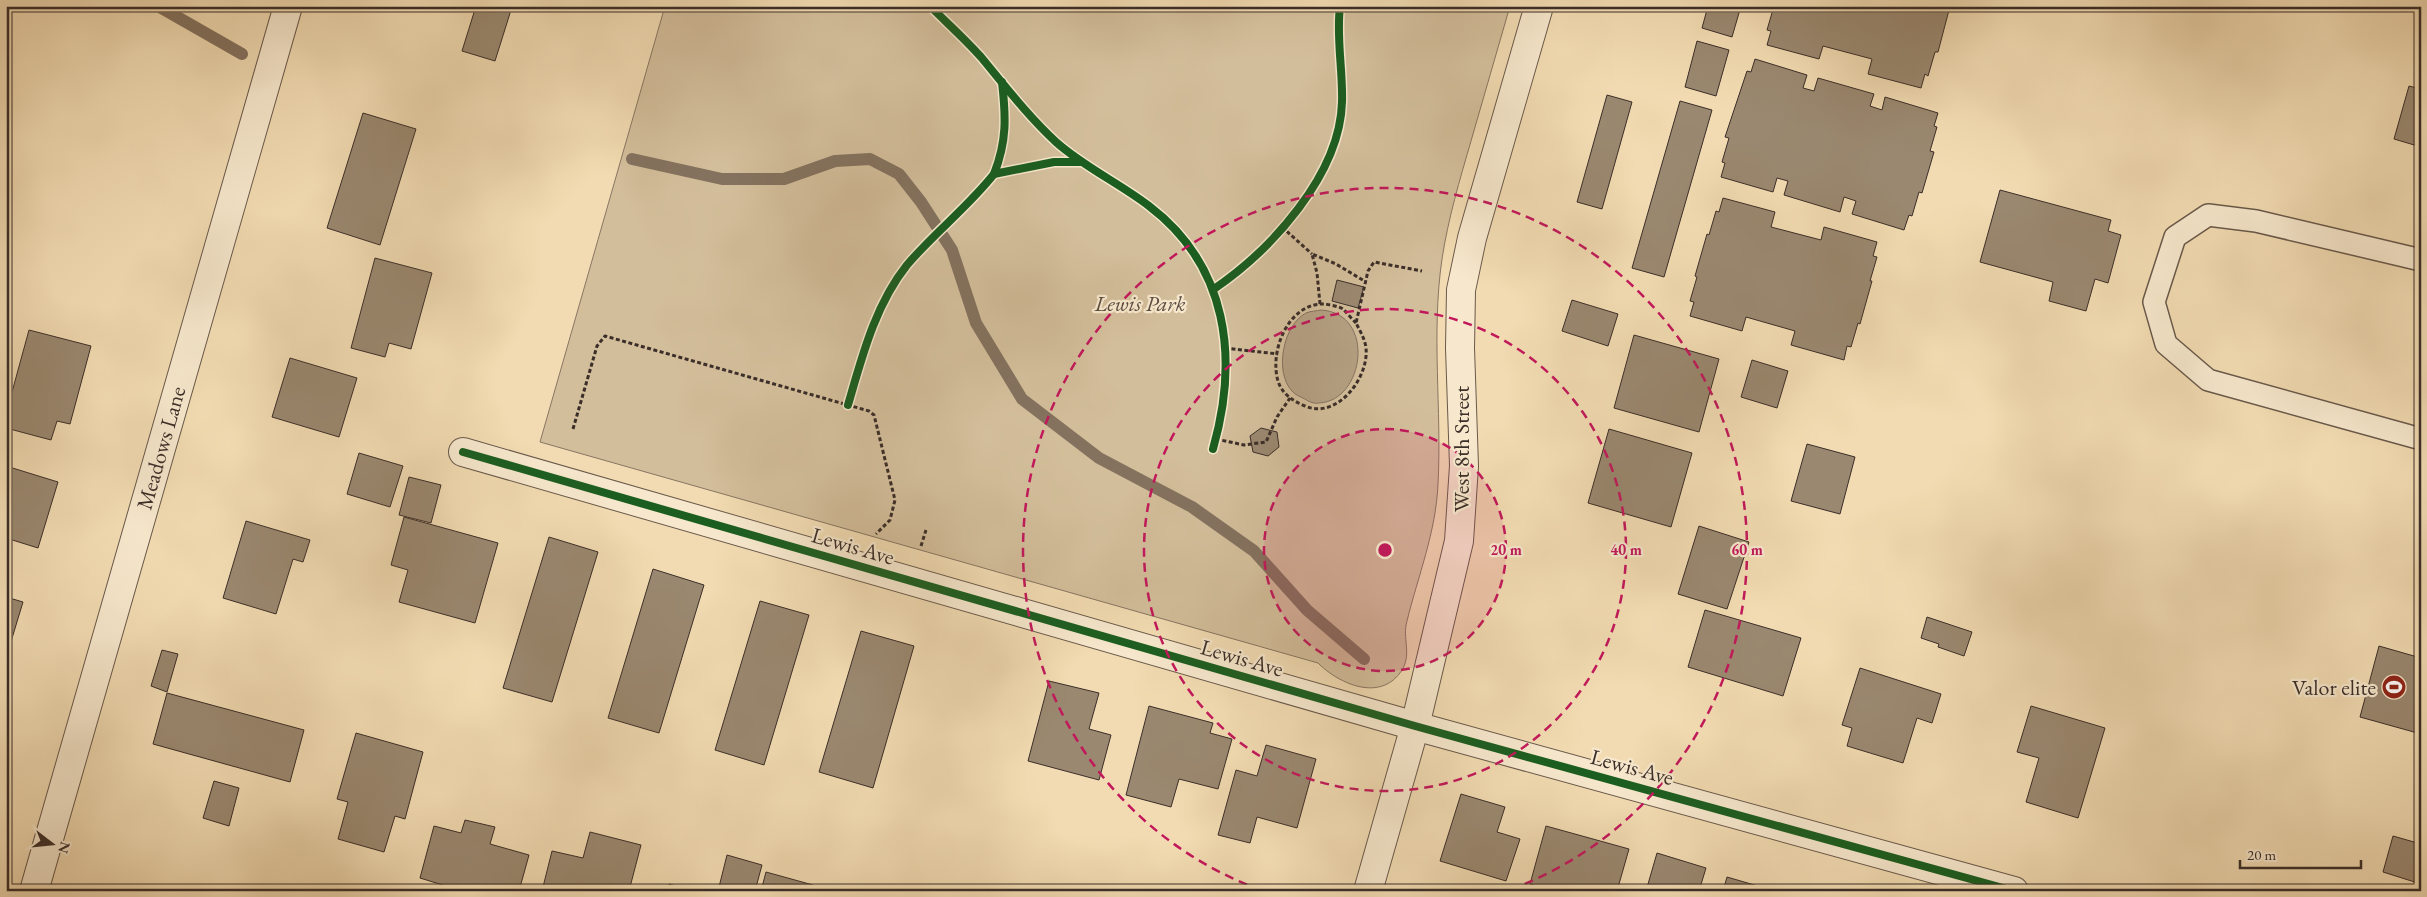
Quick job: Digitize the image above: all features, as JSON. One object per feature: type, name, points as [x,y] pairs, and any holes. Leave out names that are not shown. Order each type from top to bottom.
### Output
[{"type":"street","name":"Meadows Lane","points":[[34,891],[288,6]]},
{"type":"street","name":"West 8th Street","points":[[1368,891],[1415,726],[1460,542],[1464,466],[1460,348],[1461,290],[1472,238],[1539,6]]},
{"type":"street","name":"Lewis Ave","points":[[463,452],[1415,726],[2014,891]]},
{"type":"lane","points":[[2421,260],[2256,221],[2208,215],[2175,237],[2154,302],[2166,344],[2208,380],[2421,439]]},
{"type":"path","points":[[1282,227],[1312,254],[1336,264],[1366,282]]},
{"type":"path","points":[[1312,254],[1317,273],[1320,304]]},
{"type":"path","points":[[1356,323],[1368,270],[1374,262],[1422,271]]},
{"type":"path","points":[[1320,304],[1342,308],[1356,323],[1363,337],[1366,349],[1359,377],[1351,390],[1343,400],[1323,410],[1311,409],[1290,398],[1278,381],[1278,354],[1285,329],[1294,315],[1303,308],[1320,304]]},
{"type":"path","points":[[572,429],[597,346],[606,336],[869,411],[874,415],[895,500],[890,520],[847,563]]},
{"type":"path","points":[[1226,348],[1278,354]]},
{"type":"path","points":[[1216,439],[1244,445],[1266,442],[1277,417],[1290,398]]},
{"type":"green space","name":"Lewis Park","points":[[665,6],[1510,6],[1459,184],[1442,259],[1437,315],[1439,456],[1437,502],[1426,554],[1406,627],[1407,652],[1405,664],[1393,680],[1383,686],[1372,688],[1360,687],[1337,678],[1318,663],[540,442]]},
{"type":"shaded area","points":[[1321,310],[1339,315],[1350,326],[1357,340],[1358,357],[1354,373],[1346,388],[1335,399],[1316,403],[1296,395],[1292,391],[1286,383],[1282,361],[1287,338],[1298,319],[1306,313]]},
{"type":"building","points":[[476,6],[500,6],[511,10],[495,61],[462,51]]},
{"type":"building","points":[[1708,6],[1741,6],[1732,37],[1702,28]]},
{"type":"building","points":[[1774,6],[1948,6],[1947,9],[1949,10],[1938,52],[1935,52],[1928,76],[1925,74],[1921,88],[1868,74],[1872,59],[1823,46],[1819,59],[1767,45],[1771,31],[1767,30]]},
{"type":"building","points":[[1697,41],[1729,50],[1716,96],[1685,87]]},
{"type":"building","points":[[1755,59],[1807,75],[1803,88],[1814,91],[1818,78],[1874,94],[1870,106],[1882,110],[1885,97],[1938,113],[1934,126],[1937,127],[1930,151],[1934,152],[1922,193],[1919,192],[1912,216],[1909,215],[1904,230],[1852,214],[1856,201],[1844,197],[1840,212],[1784,195],[1788,181],[1777,178],[1773,192],[1721,177],[1725,163],[1722,162],[1729,138],[1725,137],[1747,71],[1751,72]]},
{"type":"building","points":[[2409,86],[2421,89],[2421,147],[2394,139]]},
{"type":"building","points":[[1607,95],[1632,102],[1602,209],[1577,202]]},
{"type":"building","points":[[1680,101],[1712,110],[1664,277],[1632,268]]},
{"type":"building","points":[[363,113],[416,129],[380,245],[327,228]]},
{"type":"building","points":[[2000,190],[2111,220],[2108,231],[2121,235],[2108,283],[2095,279],[2086,311],[2049,301],[2053,282],[1980,262]]},
{"type":"building","points":[[1723,198],[1775,212],[1771,227],[1821,240],[1824,227],[1877,242],[1873,256],[1877,257],[1860,324],[1858,323],[1851,347],[1847,346],[1844,360],[1791,345],[1795,331],[1746,317],[1742,331],[1690,316],[1694,302],[1690,301],[1697,277],[1695,276],[1707,234],[1709,235],[1716,211],[1719,212]]},
{"type":"building","points":[[375,258],[432,273],[411,349],[389,343],[385,357],[351,348]]},
{"type":"building","points":[[1337,280],[1364,287],[1358,308],[1332,301]]},
{"type":"building","points":[[1572,300],[1618,314],[1608,346],[1562,331]]},
{"type":"building","points":[[29,330],[91,346],[70,424],[57,421],[51,440],[6,428],[6,414]]},
{"type":"building","points":[[1634,335],[1719,359],[1699,432],[1614,408]]},
{"type":"building","points":[[290,358],[357,378],[339,437],[272,417]]},
{"type":"building","points":[[1752,360],[1788,371],[1777,408],[1741,397]]},
{"type":"building","points":[[1261,428],[1277,432],[1279,447],[1268,456],[1253,452],[1250,436]]},
{"type":"building","points":[[1609,429],[1692,453],[1671,527],[1588,503]]},
{"type":"building","points":[[1807,444],[1855,457],[1840,514],[1791,501]]},
{"type":"building","points":[[359,453],[403,466],[390,507],[347,494]]},
{"type":"building","points":[[6,466],[58,482],[38,548],[6,538]]},
{"type":"building","points":[[409,477],[441,485],[431,523],[399,515]]},
{"type":"building","points":[[404,517],[498,543],[475,623],[399,602],[408,570],[391,565]]},
{"type":"building","points":[[246,521],[310,540],[303,562],[293,559],[276,614],[223,598]]},
{"type":"building","points":[[1699,526],[1749,542],[1727,609],[1678,594]]},
{"type":"building","points":[[549,537],[598,552],[552,702],[503,688]]},
{"type":"building","points":[[653,569],[704,585],[659,733],[608,718]]},
{"type":"building","points":[[6,597],[23,602],[6,658]]},
{"type":"building","points":[[760,601],[809,615],[764,765],[715,750]]},
{"type":"building","points":[[1705,610],[1801,638],[1783,696],[1688,667]]},
{"type":"building","points":[[1927,617],[1972,632],[1964,656],[1938,647],[1939,644],[1921,638]]},
{"type":"building","points":[[861,631],[914,646],[873,788],[819,772]]},
{"type":"building","name":"Valor elite","points":[[2379,646],[2421,658],[2421,734],[2360,717]]},
{"type":"building","points":[[162,650],[178,654],[167,692],[151,686]]},
{"type":"building","points":[[1860,668],[1941,694],[1932,723],[1917,718],[1903,763],[1847,746],[1852,728],[1842,725]]},
{"type":"building","points":[[1049,681],[1099,693],[1089,729],[1111,735],[1099,780],[1028,761]]},
{"type":"building","points":[[167,693],[304,730],[290,782],[153,744]]},
{"type":"building","points":[[1149,706],[1213,723],[1210,733],[1232,739],[1218,789],[1179,779],[1171,807],[1126,795]]},
{"type":"building","points":[[2031,706],[2105,728],[2078,818],[2026,802],[2039,758],[2017,752]]},
{"type":"building","points":[[356,733],[423,752],[405,819],[395,816],[384,852],[338,839],[348,802],[337,799]]},
{"type":"building","points":[[1266,745],[1316,759],[1297,828],[1257,817],[1250,843],[1218,835],[1236,770],[1257,776]]},
{"type":"building","points":[[214,781],[239,788],[229,826],[203,818]]},
{"type":"building","points":[[1461,794],[1505,807],[1497,832],[1520,839],[1506,881],[1440,861]]},
{"type":"building","points":[[465,820],[495,827],[490,844],[529,855],[519,891],[462,891],[420,878],[434,826],[461,833]]},
{"type":"building","points":[[1546,826],[1629,849],[1617,891],[1554,891],[1530,884]]},
{"type":"building","points":[[590,832],[641,845],[629,891],[542,891],[552,851],[583,858]]},
{"type":"building","points":[[2393,836],[2421,844],[2421,884],[2383,872]]},
{"type":"building","points":[[1657,853],[1706,868],[1699,891],[1646,891]]},
{"type":"building","points":[[727,855],[762,865],[755,891],[718,891]]},
{"type":"building","points":[[766,872],[813,885],[812,891],[761,891]]},
{"type":"building","points":[[1727,877],[1775,891],[1723,891]]},
{"type":"building","points":[[669,884],[694,891],[668,891]]},
{"type":"waterway","points":[[158,6],[242,54]]},
{"type":"waterway","points":[[632,159],[722,179],[784,179],[835,161],[870,159],[899,174],[921,202],[952,250],[976,323],[1022,399],[1099,458],[1192,507],[1254,551],[1307,610],[1364,659]]},
{"type":"cycle path","points":[[930,6],[975,50],[1026,111],[1056,142],[1078,159],[1149,206],[1175,230],[1196,256],[1211,285],[1220,316],[1225,348],[1225,381],[1221,415],[1213,449]]},
{"type":"cycle path","points":[[1214,289],[1258,254],[1279,232],[1316,183],[1329,157],[1338,129],[1342,102],[1340,6]]},
{"type":"cycle path","points":[[1002,82],[1004,129],[1001,151],[994,174],[1054,162],[1081,162]]},
{"type":"cycle path","points":[[848,405],[871,332],[886,297],[896,281],[917,253],[973,198],[994,174]]},
{"type":"cycle path","points":[[463,452],[1415,726],[2014,891]]},
{"type":"place","name":"Valor elite","points":[[2394,687]]}]
